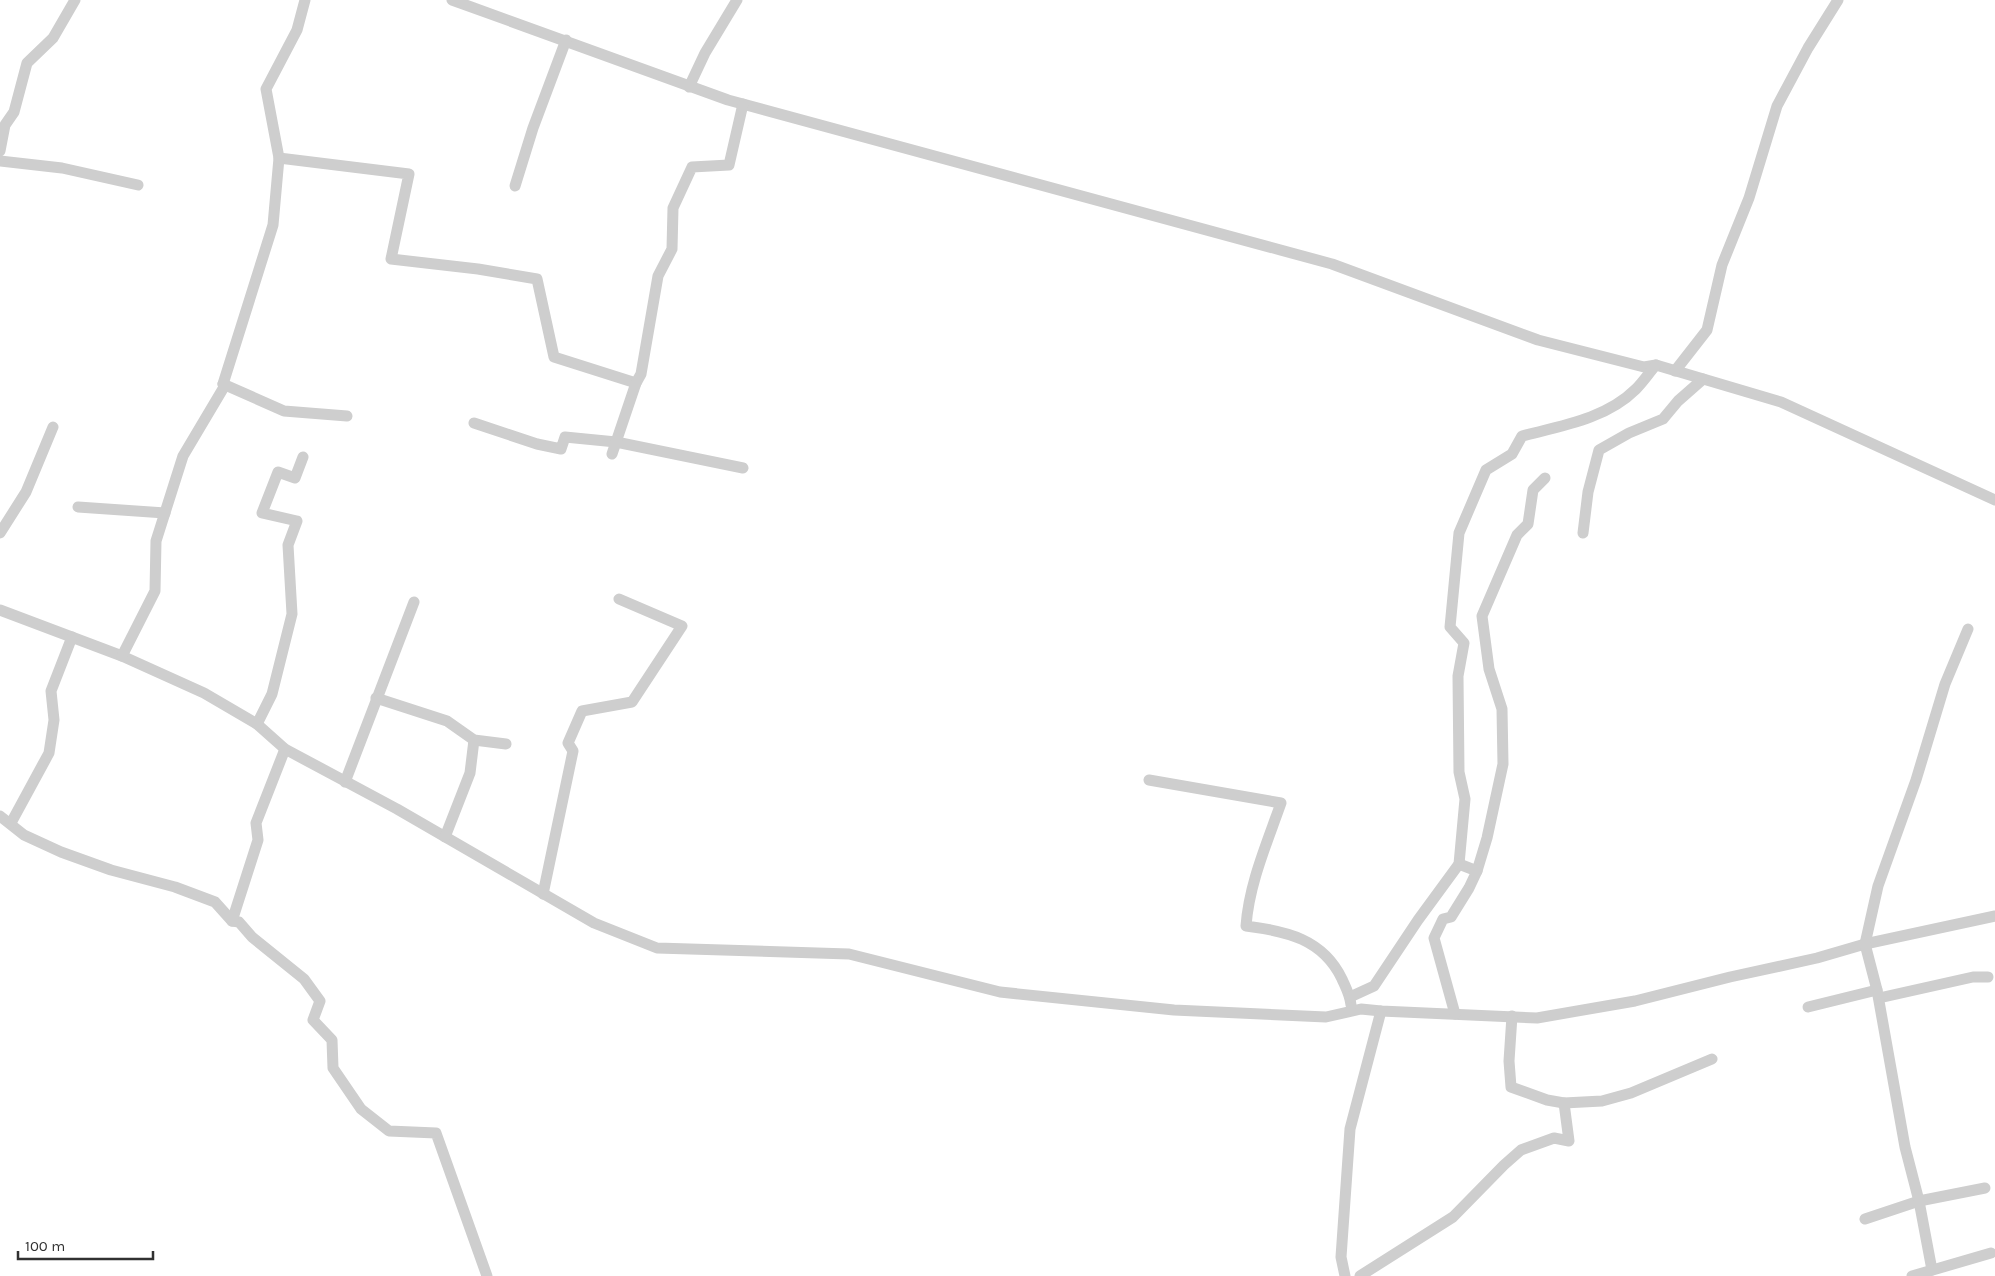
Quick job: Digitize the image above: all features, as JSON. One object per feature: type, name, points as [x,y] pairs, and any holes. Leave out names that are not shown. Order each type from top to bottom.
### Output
[{"type":"street","points":[[0,151],[6,126],[14,112],[27,62],[53,38],[75,0]]},
{"type":"street","points":[[122,656],[155,591],[156,541],[183,456],[224,387],[223,384],[273,225],[279,158],[266,89],[297,30],[305,0]]},
{"type":"street","points":[[689,87],[705,52],[737,0]]},
{"type":"street","points":[[1675,371],[1707,330],[1722,264],[1748,198],[1777,106],[1808,48],[1838,0]]},
{"type":"street","points":[[458,1],[689,87],[743,104],[1332,264],[1538,340],[1644,367],[1656,365],[1781,402],[1995,500]]},
{"type":"street","points":[[515,186],[533,128],[566,40]]},
{"type":"street","points":[[612,454],[636,383],[641,374],[658,276],[672,249],[673,208],[692,167],[729,165],[743,104]]},
{"type":"street","points":[[279,158],[409,174],[390,259],[538,279],[554,357],[636,383]]},
{"type":"street","points":[[0,162],[62,168],[138,185]]},
{"type":"street","points":[[1350,997],[1374,986],[1418,920],[1459,864],[1465,799],[1459,772],[1458,676],[1464,643],[1450,627],[1459,533],[1486,470],[1512,454],[1522,436],[1577,422],[1607,410],[1635,390],[1656,365]]},
{"type":"street","points":[[1583,533],[1588,492],[1599,450],[1629,433],[1663,419],[1678,400],[1703,379]]},
{"type":"street","points":[[223,384],[284,411],[347,416]]},
{"type":"street","points":[[474,423],[537,444],[561,449],[565,438],[616,442],[743,468]]},
{"type":"street","points":[[0,533],[26,492],[53,427]]},
{"type":"street","points":[[256,724],[272,694],[292,614],[288,545],[297,521],[262,513],[278,472],[295,478],[303,457]]},
{"type":"street","points":[[1455,1014],[1434,938],[1442,919],[1451,918],[1477,871],[1488,838],[1503,764],[1502,709],[1490,669],[1482,616],[1517,535],[1528,524],[1533,490],[1545,478]]},
{"type":"street","points":[[78,507],[165,513]]},
{"type":"street","points":[[543,894],[573,752],[568,743],[582,711],[632,702],[682,626],[619,599]]},
{"type":"street","points":[[345,782],[414,602]]},
{"type":"street","points":[[0,610],[122,656],[204,693],[256,724],[285,749],[445,837],[594,923],[656,948],[849,954],[1000,992],[1174,1010],[1326,1017],[1356,1010],[1537,1018],[1635,1001],[1730,977],[1817,958],[1865,944],[1995,916]]},
{"type":"street","points":[[1932,1270],[1919,1201],[1905,1147],[1878,994],[1865,944],[1878,886],[1916,780],[1945,684],[1968,629]]},
{"type":"street","points":[[11,823],[49,753],[54,720],[50,691],[72,637]]},
{"type":"street","points":[[376,698],[447,721],[474,740],[506,744]]},
{"type":"street","points":[[445,837],[470,773],[474,740]]},
{"type":"street","points":[[232,921],[258,840],[256,823],[285,749]]},
{"type":"street","points":[[1149,780],[1281,803],[1247,906],[1246,926],[1278,930],[1304,939],[1334,963],[1356,1010]]},
{"type":"street","points":[[0,816],[24,835],[61,852],[110,870],[176,887],[215,902],[232,921],[239,922],[252,937],[304,979],[320,1001],[313,1020],[332,1040],[333,1068],[361,1108],[389,1131],[436,1133],[487,1276]]},
{"type":"street","points":[[1459,864],[1477,871]]},
{"type":"street","points":[[1808,1007],[1973,977],[1988,977]]},
{"type":"street","points":[[1345,1276],[1341,1257],[1350,1129],[1381,1012]]},
{"type":"street","points":[[1512,1016],[1509,1061],[1512,1087],[1547,1100],[1564,1103],[1602,1102],[1630,1093],[1712,1059]]},
{"type":"street","points":[[1360,1276],[1453,1216],[1504,1165],[1522,1150],[1554,1138],[1569,1141],[1564,1103]]},
{"type":"street","points":[[1865,1219],[1919,1201],[1984,1188]]},
{"type":"street","points":[[1912,1276],[1992,1253]]}]
